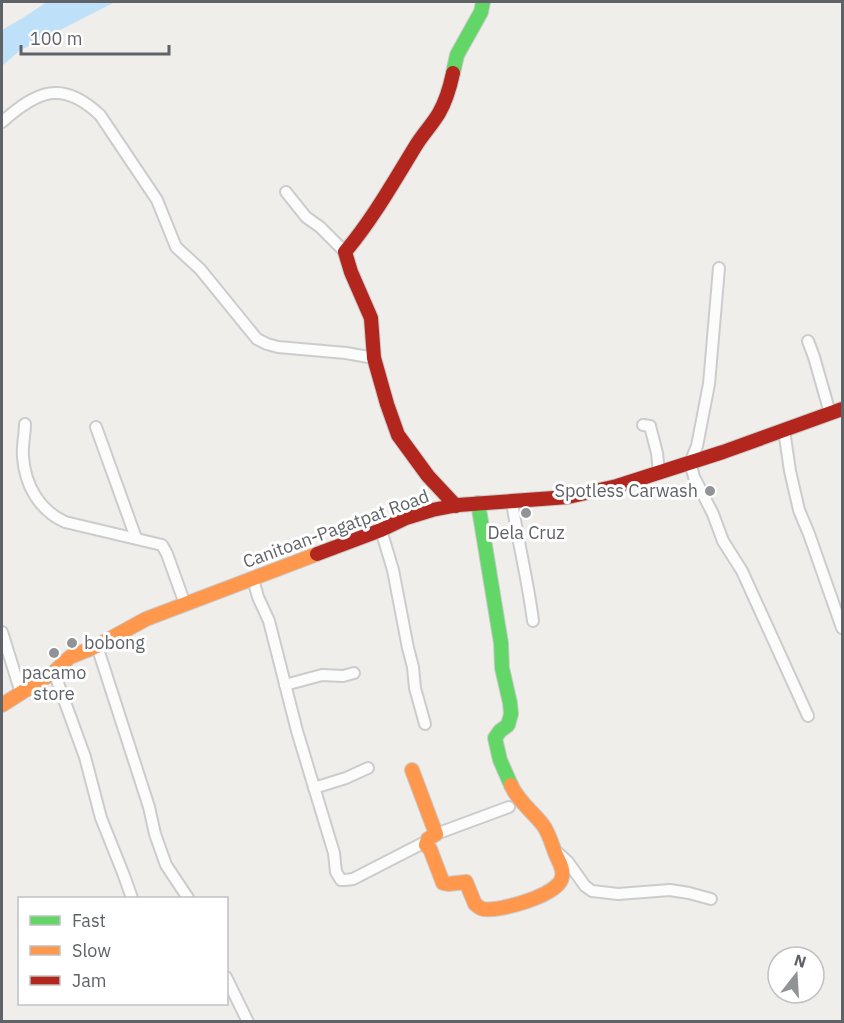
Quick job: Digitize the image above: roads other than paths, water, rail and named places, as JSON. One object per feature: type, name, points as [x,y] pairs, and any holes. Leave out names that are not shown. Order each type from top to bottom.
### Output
[{"type":"street","points":[[345,252],[439,113],[449,90],[457,55],[481,12],[483,2]]},
{"type":"street","points":[[2,122],[20,106],[45,94],[66,93],[88,104],[100,115],[157,200],[176,247],[200,269],[257,339],[278,346],[374,358]]},
{"type":"street","points":[[286,192],[306,217],[320,227],[345,252],[371,318],[374,358],[398,435],[428,476],[456,506]]},
{"type":"street","points":[[719,268],[709,384],[697,446],[690,463],[723,541],[742,571],[808,716]]},
{"type":"street","points":[[808,341],[836,411]]},
{"type":"street","name":"Canitoan-Pagatpat Road","points":[[2,705],[54,672],[70,657],[97,646],[146,619],[381,530],[422,512],[477,503],[561,498],[594,492],[690,463],[836,411]]},
{"type":"street","points":[[26,424],[23,457],[33,494],[44,509],[64,522],[162,545],[185,604]]},
{"type":"street","points":[[643,425],[650,426],[659,473]]},
{"type":"street","points":[[96,427],[136,538]]},
{"type":"street","points":[[784,430],[799,510],[843,628]]},
{"type":"street","points":[[512,502],[533,621]]},
{"type":"street","points":[[431,838],[426,845],[430,849],[443,883],[449,885],[468,882],[476,906],[480,908],[491,909],[536,899],[561,882],[562,868],[545,827],[515,795],[497,749],[495,738],[508,725],[510,703],[502,668],[501,643],[477,503]]},
{"type":"street","points":[[381,530],[393,570],[413,667],[415,688],[425,724]]},
{"type":"street","points":[[253,579],[269,621],[285,685],[334,853],[336,872],[341,880],[353,879],[431,838],[509,807]]},
{"type":"street","points":[[2,632],[21,693]]},
{"type":"street","points":[[97,646],[166,865],[187,897]]},
{"type":"street","points":[[54,672],[85,757],[101,818],[132,897]]},
{"type":"street","points":[[285,685],[322,675],[343,676],[354,673]]},
{"type":"street","points":[[314,788],[368,768]]},
{"type":"street","points":[[412,770],[431,838]]},
{"type":"street","points":[[555,850],[568,862],[585,886],[592,891],[618,894],[670,890],[711,899]]},
{"type":"street","points":[[228,981],[248,1022]]},
{"type":"water","points":[[47,2],[115,2],[19,51],[2,66],[2,30]]},
{"type":"place","name":"Spotless Carwash","points":[[710,491]]},
{"type":"place","name":"Dela Cruz","points":[[526,513]]},
{"type":"place","name":"bobong","points":[[72,643]]},
{"type":"place","name":"pacamo store","points":[[54,653]]}]
